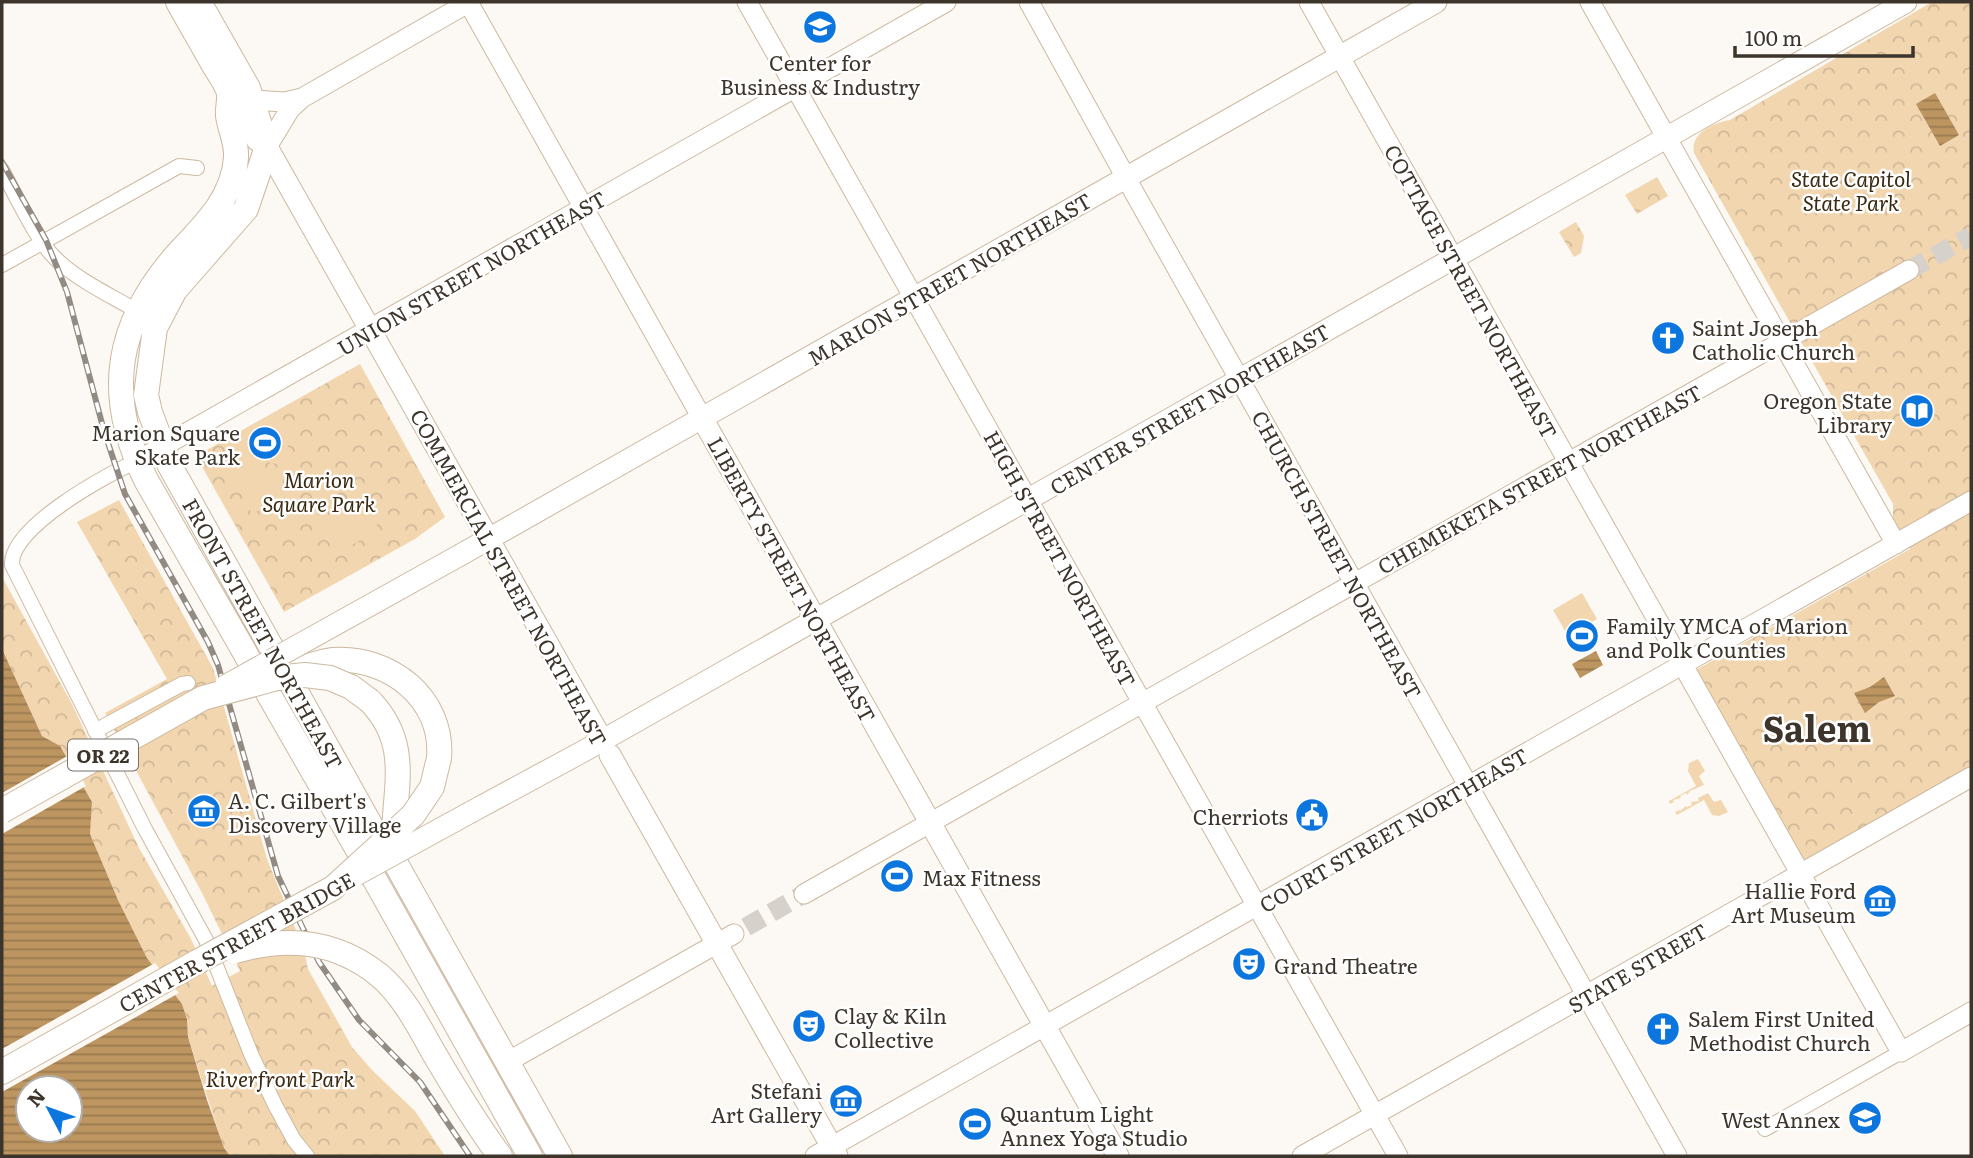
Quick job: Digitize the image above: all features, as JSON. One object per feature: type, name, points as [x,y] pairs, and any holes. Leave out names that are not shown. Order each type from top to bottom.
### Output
[{"type":"highway","points":[[178,2],[241,96],[267,147]]},
{"type":"highway","points":[[199,2],[248,88],[241,96]]},
{"type":"highway","name":"FRONT STREET NORTHEAST","points":[[241,96],[228,115],[237,154],[230,186],[211,217],[159,276],[137,311],[129,332],[121,386],[123,420],[136,461],[530,1156]]},
{"type":"highway","name":"FRONT STREET NORTHEAST","points":[[267,147],[246,209],[238,222],[176,290],[160,316],[151,347],[146,395],[170,466],[380,842],[395,862],[561,1156]]},
{"type":"highway","points":[[137,311],[151,347]]},
{"type":"highway","points":[[287,676],[314,664],[344,660],[373,664],[392,672],[416,691],[428,706],[439,738],[439,758],[432,787],[413,815],[333,888]]},
{"type":"highway","name":"OR 22","points":[[2,811],[196,690],[305,675],[330,678],[351,687],[370,701],[389,726],[399,757],[394,819],[395,862]]},
{"type":"highway","name":"CENTER STREET BRIDGE","points":[[2,1072],[333,888]]},
{"type":"highway","points":[[197,962],[247,947],[300,941],[327,947],[349,956],[379,975],[390,984],[406,1006],[500,1156]]},
{"type":"main road","points":[[267,147],[290,109],[302,98],[469,2]]},
{"type":"main road","name":"LIBERTY STREET NORTHEAST","points":[[469,2],[1118,1156]]},
{"type":"main road","name":"HIGH STREET NORTHEAST","points":[[747,2],[1398,1156]]},
{"type":"main road","name":"UNION STREET NORTHEAST","points":[[136,461],[946,2]]},
{"type":"main road","name":"CHURCH STREET NORTHEAST","points":[[1030,2],[1126,178],[1677,1156]]},
{"type":"main road","name":"COTTAGE STREET NORTHEAST","points":[[1309,2],[1901,1052]]},
{"type":"main road","name":"MARION STREET NORTHEAST","points":[[196,690],[462,554],[1437,2]]},
{"type":"main road","points":[[1590,2],[1896,544]]},
{"type":"main road","name":"CENTER STREET NORTHEAST","points":[[471,811],[606,748],[816,620],[1667,137],[1879,8],[1906,2]]},
{"type":"main road","points":[[241,96],[285,102],[302,98]]},
{"type":"main road","name":"COMMERCIAL STREET NORTHEAST","points":[[267,147],[639,806],[732,935],[828,1153]]},
{"type":"main road","name":"CHEMEKETA STREET NORTHEAST","points":[[804,894],[1909,270]]},
{"type":"main road","name":"COURT STREET NORTHEAST","points":[[828,1153],[1045,1026],[1971,501]]},
{"type":"main road","name":"STATE STREET","points":[[1302,1156],[1971,777]]},
{"type":"main road","name":"CENTER STREET BRIDGE","points":[[333,888],[471,811]]},
{"type":"main road","points":[[1217,929],[1269,928]]},
{"type":"main road","points":[[508,1062],[732,935]]},
{"type":"main road","points":[[1901,1052],[1971,1012]]},
{"type":"street","points":[[2,265],[179,166],[198,168]]},
{"type":"street","points":[[2,170],[55,258],[71,271],[137,311]]},
{"type":"street","name":"UNION STREET NORTHEAST","points":[[95,732],[13,570],[11,558],[15,547],[71,496],[136,461]]},
{"type":"street","points":[[196,690],[182,684],[95,732],[206,940],[251,1054],[294,1140],[307,1156]]},
{"type":"street","points":[[1765,1129],[1901,1052]]},
{"type":"green space","name":"State Capitol State Park","points":[[1932,2],[1971,2],[1971,766],[1803,862],[1696,670],[1910,549],[1893,519],[1893,504],[1694,153],[1694,146],[1699,135],[1710,126],[1730,120]]},
{"type":"green space","points":[[1930,30],[1926,40],[1875,69],[1866,67]]},
{"type":"green space","points":[[1657,177],[1668,196],[1637,214],[1625,195]]},
{"type":"green space","points":[[1576,222],[1584,236],[1581,253],[1574,257],[1559,232]]},
{"type":"green space","name":"Marion Square Park","points":[[360,364],[445,517],[415,539],[284,612],[196,456]]},
{"type":"green space","name":"Marion Square Skate Park","points":[[274,419],[283,426],[288,442],[288,458],[281,465],[252,459],[240,442],[244,432],[252,425]]},
{"type":"green space","name":"Marion Square Skate Park","points":[[227,468],[266,475],[279,499],[252,514]]},
{"type":"green space","name":"Riverfront Park","points":[[119,500],[213,668],[267,859],[304,950],[308,969],[352,1047],[415,1111],[445,1156],[230,1156],[224,1149],[188,1037],[187,1019],[182,1004],[147,958],[118,900],[90,834],[92,802],[60,747],[42,736],[2,649],[2,577],[72,704],[139,848],[191,939],[212,986],[240,971],[202,893],[105,713],[167,679],[77,522]]},
{"type":"green space","points":[[364,505],[379,529],[345,549],[331,524]]},
{"type":"green space","points":[[1582,593],[1597,619],[1568,636],[1553,610]]},
{"type":"green space","points":[[1698,759],[1705,771],[1699,776],[1704,785],[1680,796],[1681,798],[1670,804],[1669,801],[1696,786],[1688,771],[1689,763]]},
{"type":"green space","points":[[1708,793],[1714,802],[1721,800],[1728,812],[1719,816],[1712,815],[1704,800],[1677,815],[1675,812],[1692,805],[1691,802],[1699,801],[1698,798]]},
{"type":"shaded area","points":[[1935,93],[1959,135],[1940,146],[1916,104]]},
{"type":"shaded area","points":[[2,649],[42,736],[60,746],[92,802],[90,834],[118,900],[147,958],[182,1004],[187,1019],[188,1037],[207,1100],[224,1148],[230,1156],[2,1156]]},
{"type":"shaded area","points":[[1596,651],[1603,665],[1580,678],[1572,664]]},
{"type":"shaded area","points":[[1884,677],[1895,696],[1879,702],[1865,713],[1854,693],[1870,687]]},
{"type":"pier","points":[[69,755],[86,786],[2,834],[2,793]]},
{"type":"pier","points":[[155,963],[179,993],[34,1074],[14,1074],[14,1085],[2,1092],[2,1049]]},
{"type":"tunnel","points":[[1909,270],[1971,236]]},
{"type":"tunnel","points":[[746,927],[804,894]]},
{"type":"railway","points":[[2,162],[46,240],[67,292],[104,431],[125,494],[208,642],[218,665],[278,876],[319,962],[359,1020],[420,1082],[470,1156]]},
{"type":"place","name":"Center for Business & Industry","points":[[820,27]]},
{"type":"place","name":"Saint Joseph Catholic Church","points":[[1668,338]]},
{"type":"place","name":"Oregon State Library","points":[[1917,411]]},
{"type":"place","name":"Marion Square Skate Park","points":[[265,443]]},
{"type":"place","name":"Family YMCA of Marion and Polk Counties","points":[[1582,636]]},
{"type":"place","name":"A. C. Gilbert's Discovery Village","points":[[204,811]]},
{"type":"place","name":"Cherriots","points":[[1312,815]]},
{"type":"place","name":"Max Fitness","points":[[897,876]]},
{"type":"place","name":"Hallie Ford Art Museum","points":[[1880,901]]},
{"type":"place","name":"Grand Theatre","points":[[1249,964]]},
{"type":"place","name":"Clay & Kiln Collective","points":[[809,1026]]},
{"type":"place","name":"Salem First United Methodist Church","points":[[1663,1029]]},
{"type":"place","name":"Stefani Art Gallery","points":[[846,1101]]},
{"type":"place","name":"West Annex","points":[[1865,1118]]},
{"type":"place","name":"Quantum Light Annex Yoga Studio","points":[[975,1124]]},
{"type":"district","name":"Salem","points":[[1817,727]]}]
